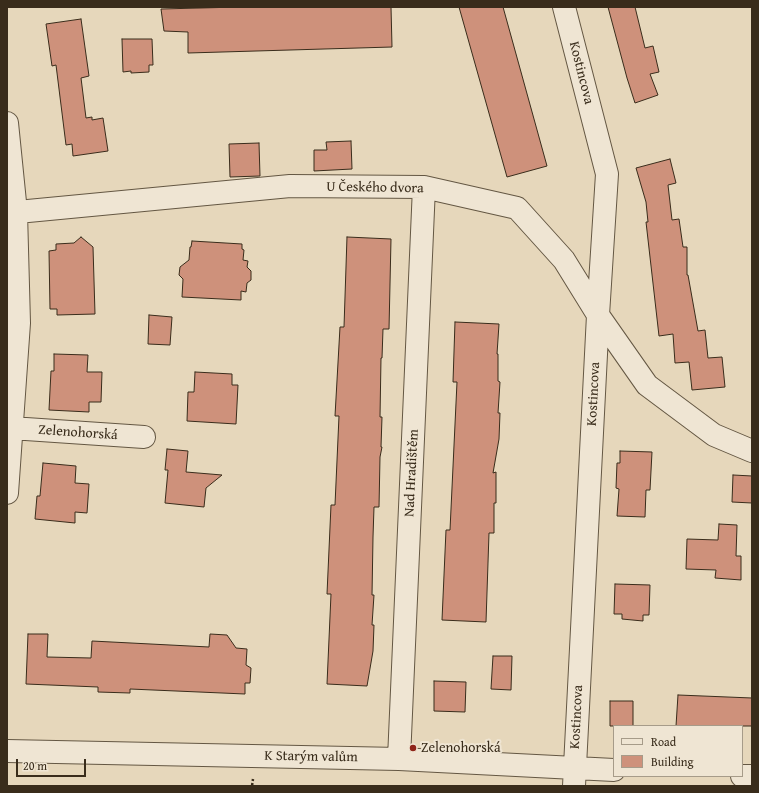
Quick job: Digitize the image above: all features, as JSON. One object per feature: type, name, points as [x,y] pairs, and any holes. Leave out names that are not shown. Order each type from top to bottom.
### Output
[{"type":"street","name":"Kostincova","points":[[564,7],[607,174],[598,315],[574,777]]},
{"type":"street","points":[[7,124],[18,323],[7,493]]},
{"type":"street","name":"U Českého dvora","points":[[12,212],[290,186],[424,187],[516,208],[564,260],[598,315],[647,385],[714,435],[752,451]]},
{"type":"street","name":"Nad Hradištěm","points":[[399,759],[424,187]]},
{"type":"street","name":"Zelenohorská","points":[[11,428],[144,437]]},
{"type":"street","name":"K Starým valům","points":[[7,751],[399,759],[574,777],[613,770]]},
{"type":"path","points":[[252,786],[253,778]]},
{"type":"building","points":[[239,7],[391,7],[392,47],[188,53],[188,32],[164,31],[161,9]]},
{"type":"building","points":[[459,7],[503,7],[547,166],[507,177]]},
{"type":"building","points":[[608,7],[635,7],[645,48],[653,46],[659,72],[650,74],[658,95],[635,103]]},
{"type":"building","points":[[81,19],[89,76],[81,78],[86,118],[92,117],[92,120],[103,118],[108,151],[73,156],[72,144],[66,145],[56,65],[52,66],[46,24]]},
{"type":"building","points":[[122,39],[152,39],[153,65],[149,65],[149,72],[123,72]]},
{"type":"building","points":[[351,141],[352,169],[314,171],[314,150],[327,150],[326,142]]},
{"type":"building","points":[[259,143],[260,176],[230,177],[229,144]]},
{"type":"building","points":[[670,159],[676,183],[668,185],[672,220],[679,219],[683,247],[687,247],[687,275],[698,331],[705,330],[708,358],[722,357],[725,387],[692,390],[689,362],[675,363],[673,334],[659,336],[646,222],[648,222],[646,202],[636,168]]},
{"type":"building","points":[[81,237],[93,247],[95,314],[57,315],[57,309],[50,309],[49,251],[56,250],[56,244],[74,243]]},
{"type":"building","points":[[347,237],[391,239],[389,329],[383,329],[381,358],[380,417],[382,417],[382,447],[380,457],[379,507],[374,507],[372,595],[374,595],[372,625],[374,625],[373,651],[367,686],[327,684],[331,594],[327,594],[331,505],[335,505],[339,416],[335,416],[340,327],[344,327]]},
{"type":"building","points":[[192,241],[242,244],[242,249],[244,250],[243,260],[248,261],[247,267],[251,271],[251,280],[247,283],[246,292],[241,291],[241,300],[182,297],[183,279],[179,275],[180,267],[189,260]]},
{"type":"building","points":[[149,315],[172,317],[170,345],[148,344]]},
{"type":"building","points":[[455,322],[499,324],[497,354],[498,381],[500,382],[498,413],[500,413],[499,439],[493,473],[496,472],[496,503],[494,503],[494,533],[489,533],[486,622],[442,620],[446,530],[450,530],[457,382],[453,382]]},
{"type":"building","points":[[54,354],[88,355],[87,372],[102,372],[101,402],[89,402],[89,412],[49,410],[51,371],[54,371]]},
{"type":"building","points":[[195,372],[232,374],[232,385],[238,385],[236,424],[187,421],[188,392],[194,392]]},
{"type":"building","points":[[167,449],[188,451],[186,472],[222,475],[206,488],[204,507],[165,503],[168,470],[165,470]]},
{"type":"building","points":[[620,451],[652,452],[650,490],[646,490],[645,517],[617,516],[619,489],[616,488],[617,463],[620,463]]},
{"type":"building","points":[[43,463],[76,466],[75,483],[89,484],[87,513],[75,512],[75,523],[35,519],[37,496],[40,496]]},
{"type":"building","points":[[733,475],[752,476],[752,503],[732,502]]},
{"type":"building","points":[[719,524],[737,525],[736,556],[741,556],[741,580],[715,578],[716,570],[686,569],[687,539],[718,540]]},
{"type":"building","points":[[615,584],[650,585],[649,615],[643,615],[643,621],[622,619],[622,614],[614,614]]},
{"type":"building","points":[[28,634],[48,634],[47,657],[91,658],[92,641],[209,647],[210,634],[227,635],[236,648],[247,649],[246,665],[251,668],[250,683],[245,683],[245,694],[130,689],[130,693],[98,692],[98,687],[26,684]]},
{"type":"building","points":[[493,656],[512,656],[511,690],[491,689]]},
{"type":"building","points":[[434,681],[466,682],[465,712],[434,711]]},
{"type":"building","points":[[678,695],[752,698],[752,726],[676,725]]},
{"type":"building","points":[[610,701],[633,701],[633,725],[610,726]]},
{"type":"place","name":"Zelenohorská","points":[[413,748]]}]
